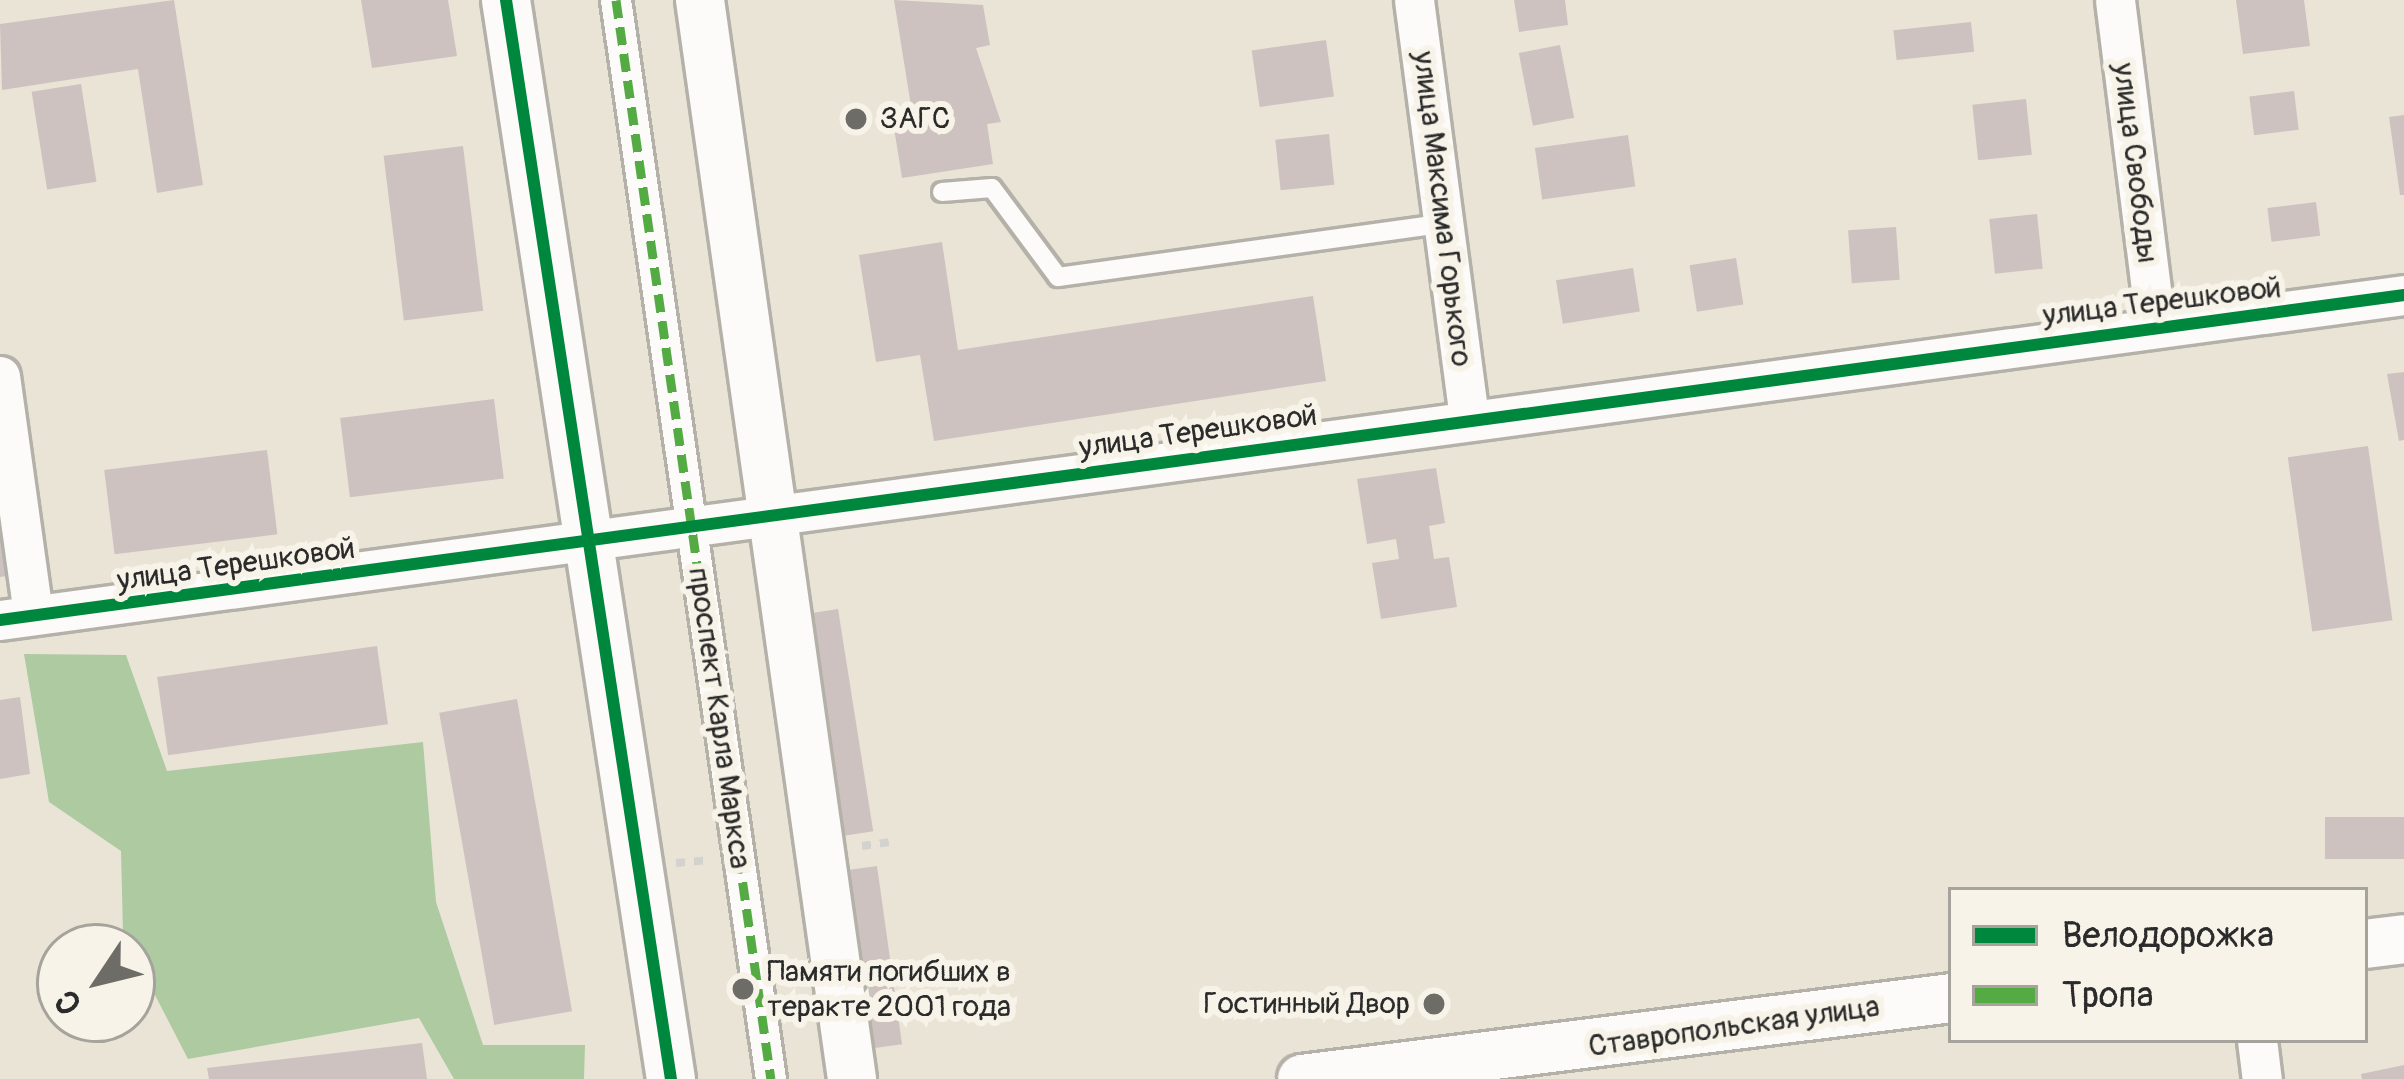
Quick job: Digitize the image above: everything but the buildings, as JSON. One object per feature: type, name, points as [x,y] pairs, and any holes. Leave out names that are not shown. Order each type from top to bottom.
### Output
[{"type":"street","points":[[506,0],[582,542],[671,1079]]},
{"type":"street","name":"проспект Карла Маркса","points":[[616,0],[771,1079]]},
{"type":"street","points":[[700,0],[852,1079]]},
{"type":"street","name":"улица Максима Горького","points":[[1414,0],[1469,418]]},
{"type":"street","name":"улица Свободы","points":[[2115,0],[2156,327]]},
{"type":"street","name":"улица Терешковой","points":[[16,618],[2404,295]]},
{"type":"street","points":[[0,376],[16,618]]},
{"type":"street","points":[[2368,944],[2404,939]]},
{"type":"street","name":"Ставропольская улица","points":[[1301,1079],[1556,1065],[1948,999]]},
{"type":"street","points":[[2257,1043],[2262,1079]]},
{"type":"lane","points":[[942,191],[992,188],[1058,277],[1445,223]]},
{"type":"green space","points":[[24,654],[126,655],[167,771],[423,742],[436,902],[483,1045],[585,1045],[584,1079],[454,1079],[419,1018],[188,1059],[156,997],[156,923],[123,923],[121,851],[49,802]]},
{"type":"marked path","points":[[616,0],[771,1079]]},
{"type":"cycle path","points":[[506,0],[671,1079]]},
{"type":"cycle path","points":[[0,620],[2404,295]]},
{"type":"place","name":"ЗАГС","points":[[856,119]]},
{"type":"place","name":"Памяти погибших в теракте 2001 года","points":[[743,989]]},
{"type":"place","name":"Гостинный Двор","points":[[1434,1004]]}]
